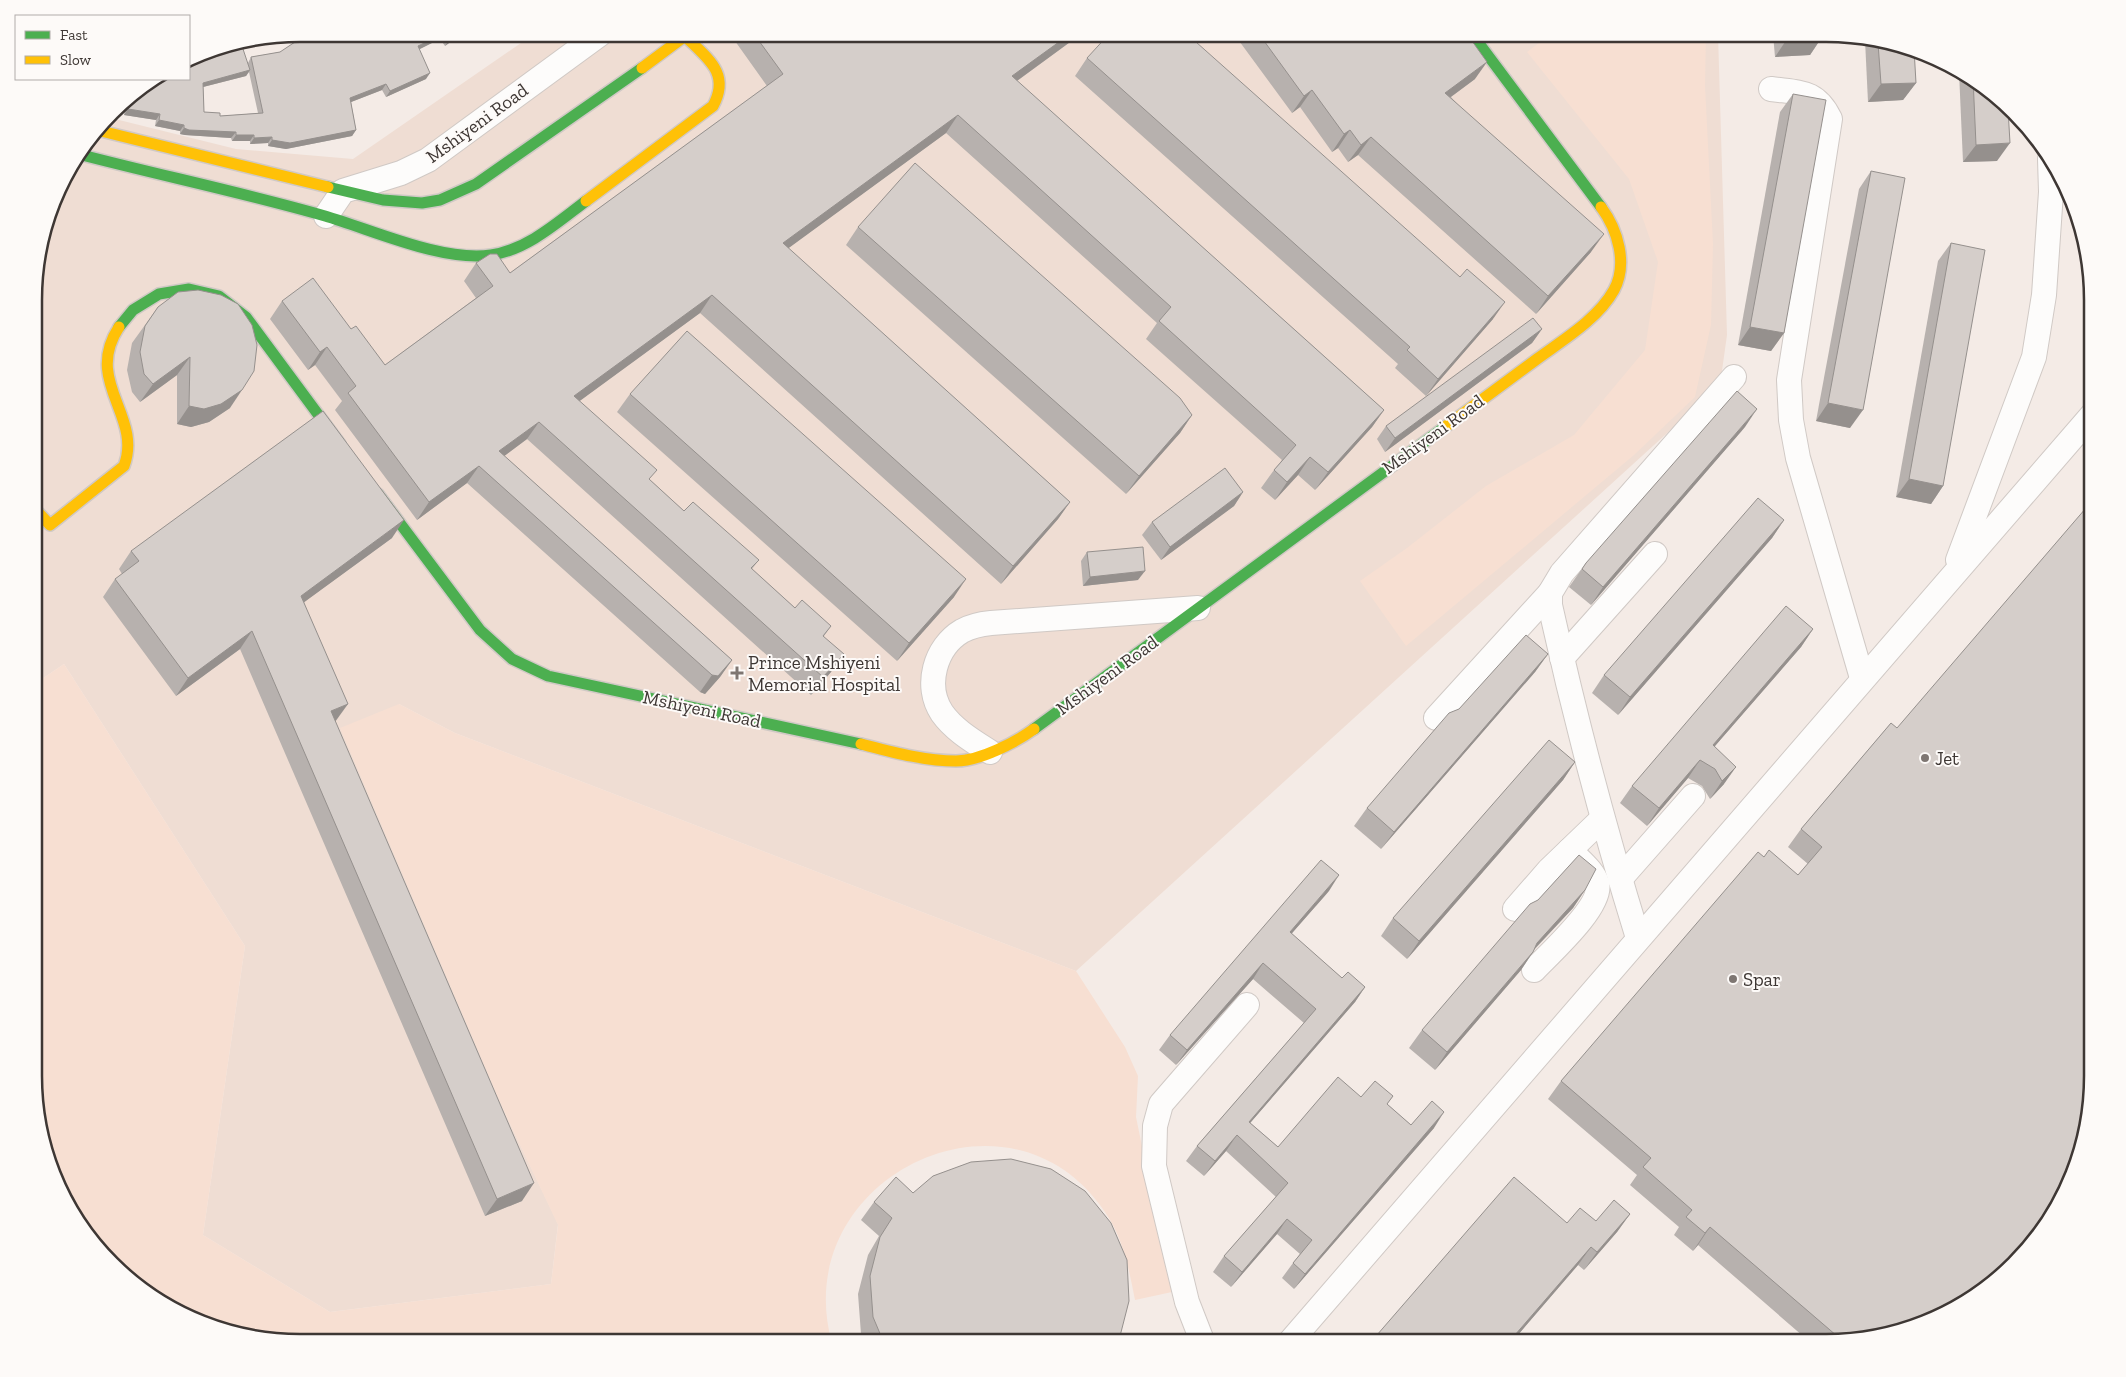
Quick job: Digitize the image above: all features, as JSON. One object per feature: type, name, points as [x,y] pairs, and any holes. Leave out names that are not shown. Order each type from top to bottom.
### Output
[{"type":"street","name":"Mshiyeni Road","points":[[344,191],[401,173],[428,160],[589,42]]},
{"type":"street","points":[[106,132],[344,191],[404,203],[440,200],[458,193],[493,173],[674,42]]},
{"type":"street","points":[[87,156],[326,216],[461,254],[497,254],[528,242],[713,106],[722,91],[720,76],[717,69],[691,42]]},
{"type":"street","name":"Mshiyeni Road","points":[[374,488],[480,630],[512,659],[548,676],[783,726],[915,757],[958,761],[990,752],[1020,738],[1556,345],[1598,312],[1617,286],[1622,269],[1617,233],[1606,214],[1478,42]]},
{"type":"street","points":[[1771,89],[1810,95],[1823,104],[1830,119],[1789,380],[1791,420],[1798,458],[1862,678]]},
{"type":"street","points":[[1951,575],[1991,475],[2034,357],[2044,294],[2050,175]]},
{"type":"street","points":[[326,216],[344,191]]},
{"type":"street","points":[[42,516],[50,525],[124,466],[128,460],[130,441],[126,421],[107,382],[108,357],[114,335],[126,316],[145,299],[184,288],[219,296],[246,318],[349,456]]},
{"type":"street","points":[[1436,718],[1550,593],[1562,573],[1734,377]]},
{"type":"street","points":[[1297,1334],[1951,575],[2084,424]]},
{"type":"street","points":[[1562,658],[1655,554]]},
{"type":"street","points":[[1550,593],[1550,605],[1562,658],[1602,819],[1638,938]]},
{"type":"street","points":[[990,752],[954,726],[942,713],[935,701],[933,685],[935,667],[942,650],[962,631],[974,625],[991,623],[1198,608]]},
{"type":"street","points":[[1620,879],[1693,796]]},
{"type":"street","points":[[1515,909],[1548,870],[1602,819]]},
{"type":"street","points":[[1534,970],[1591,908],[1598,896],[1598,884],[1594,875],[1570,850]]},
{"type":"street","points":[[1199,1334],[1187,1302],[1154,1166],[1155,1126],[1160,1104],[1247,1005]]},
{"type":"shaded area","name":"Prince Mshiyeni Memorial Hospital","points":[[522,42],[1718,42],[1727,335],[1720,385],[1076,971],[455,733],[399,704],[504,1111],[558,1224],[551,1284],[330,1312],[203,1235],[245,946],[64,664],[42,679],[42,301],[47,250],[62,202],[86,157],[117,119],[236,149],[353,159]]},
{"type":"shaded area","points":[[1540,42],[1706,42],[1705,86],[1713,244],[1711,325],[1695,397],[1634,455],[1406,646],[1360,581],[1407,548],[1486,486],[1574,435],[1645,350],[1658,262],[1629,179],[1527,52]]},
{"type":"shaded area","points":[[64,664],[245,946],[203,1235],[330,1312],[551,1284],[558,1225],[504,1111],[340,728],[399,704],[455,733],[1076,971],[1125,1047],[1138,1076],[1136,1117],[1172,1292],[1135,1300],[1121,1243],[1111,1222],[1105,1212],[1064,1170],[1015,1149],[964,1147],[915,1162],[873,1192],[842,1233],[827,1284],[831,1334],[284,1334],[234,1326],[202,1315],[172,1300],[157,1291],[118,1259],[86,1220],[62,1175],[47,1127],[42,1076],[42,679]]},
{"type":"building","points":[[294,42],[426,42],[418,46],[430,73],[390,91],[386,84],[350,98],[356,130],[290,143],[272,140],[272,137],[254,138],[254,135],[236,135],[236,132],[189,130],[184,128],[184,125],[159,120],[160,114],[129,109],[167,80],[190,80],[190,68],[218,56],[243,49],[250,70],[203,83],[204,112],[220,113],[220,116],[263,113],[251,57],[280,52]]},
{"type":"building","points":[[760,42],[1059,42],[1012,76],[1384,410],[1328,472],[1310,457],[1287,482],[1274,470],[1296,445],[1159,321],[1171,307],[958,115],[783,243],[1070,502],[1013,566],[712,295],[574,396],[657,470],[649,479],[684,511],[693,502],[759,560],[751,568],[795,608],[802,600],[831,626],[823,636],[844,654],[823,677],[539,422],[499,451],[732,660],[718,676],[712,675],[479,466],[429,502],[348,393],[356,386],[327,347],[320,352],[282,301],[313,278],[351,329],[356,326],[385,365],[493,286],[476,263],[490,254],[497,254],[510,273],[783,74]]},
{"type":"building","points":[[1102,42],[1196,42],[1460,277],[1467,269],[1505,302],[1438,379],[1407,350],[1410,347],[1087,58]]},
{"type":"building","points":[[1265,42],[1473,42],[1487,62],[1445,93],[1604,234],[1548,296],[1371,137],[1361,145],[1350,130],[1344,134],[1312,90],[1304,96]]},
{"type":"building","points":[[1878,48],[1915,58],[1916,83],[1881,84]]},
{"type":"building","points":[[1974,89],[2009,119],[2010,143],[1976,145]]},
{"type":"building","points":[[1793,94],[1826,100],[1784,333],[1750,327]]},
{"type":"building","points":[[915,163],[1180,398],[1192,415],[1139,476],[858,227]]},
{"type":"building","points":[[1871,171],[1905,178],[1863,410],[1828,403]]},
{"type":"building","points":[[1951,243],[1985,250],[1943,486],[1909,479]]},
{"type":"building","points":[[198,290],[221,295],[238,304],[252,325],[257,345],[254,371],[242,390],[221,404],[204,409],[189,406],[190,357],[153,384],[144,374],[140,352],[145,326],[158,307],[178,292]]},
{"type":"building","points":[[1533,318],[1542,329],[1395,438],[1386,426]]},
{"type":"building","points":[[687,331],[966,579],[909,643],[630,394]]},
{"type":"building","points":[[1737,391],[1757,409],[1603,587],[1582,569],[1586,563]]},
{"type":"building","points":[[323,411],[404,520],[301,596],[348,704],[331,711],[534,1183],[497,1199],[252,631],[188,678],[115,579],[139,561],[131,551]]},
{"type":"building","points":[[1225,468],[1243,492],[1170,547],[1152,522]]},
{"type":"building","points":[[1758,498],[1784,520],[1630,697],[1604,675]]},
{"type":"building","points":[[2084,510],[2084,1076],[2079,1127],[2075,1143],[2064,1175],[2040,1220],[2008,1259],[1982,1281],[1954,1300],[1908,1321],[1876,1330],[1835,1334],[1710,1227],[1705,1233],[1686,1217],[1692,1210],[1643,1167],[1651,1158],[1561,1081],[1758,852],[1764,857],[1769,850],[1798,875],[1822,847],[1801,829],[1891,723],[1897,728]]},
{"type":"building","points":[[1143,547],[1145,571],[1090,577],[1087,552]]},
{"type":"building","points":[[1786,606],[1813,629],[1713,745],[1736,767],[1722,781],[1715,769],[1700,760],[1659,808],[1632,786]]},
{"type":"building","points":[[1526,635],[1548,654],[1394,832],[1367,808],[1449,713],[1459,709]]},
{"type":"building","points":[[1549,740],[1575,762],[1419,941],[1393,918]]},
{"type":"building","points":[[1579,855],[1596,869],[1585,890],[1537,943],[1533,952],[1447,1052],[1422,1030],[1530,904],[1538,900]]},
{"type":"building","points":[[1321,860],[1339,875],[1290,932],[1342,978],[1348,972],[1365,987],[1249,1122],[1278,1147],[1338,1077],[1361,1097],[1375,1081],[1393,1096],[1387,1104],[1411,1125],[1432,1101],[1444,1112],[1305,1274],[1293,1263],[1312,1240],[1287,1219],[1242,1272],[1224,1256],[1288,1183],[1237,1135],[1215,1161],[1197,1146],[1316,1009],[1263,963],[1187,1050],[1170,1035]]},
{"type":"building","points":[[1011,1159],[1051,1169],[1085,1191],[1111,1223],[1127,1260],[1129,1301],[1121,1334],[880,1334],[873,1317],[870,1276],[880,1237],[892,1218],[874,1202],[896,1177],[913,1193],[933,1176],[971,1162]]},
{"type":"building","points":[[1514,1177],[1567,1223],[1580,1208],[1596,1221],[1614,1200],[1630,1214],[1597,1252],[1591,1247],[1516,1334],[1378,1334]]},
{"type":"traffic: fast","points":[[1478,42],[1601,207]]},
{"type":"traffic: fast","points":[[328,187],[383,200],[422,203],[440,200],[476,184],[642,68]]},
{"type":"traffic: fast","points":[[87,156],[325,216],[430,249],[472,256],[491,255],[517,247],[542,234],[586,201]]},
{"type":"traffic: fast","points":[[119,327],[133,310],[159,294],[189,289],[219,296],[246,317],[340,444]]},
{"type":"traffic: fast","points":[[1034,729],[1445,427]]},
{"type":"traffic: fast","points":[[378,494],[480,630],[512,659],[548,676],[861,744]]},
{"type":"traffic: slow","points":[[642,68],[677,42]]},
{"type":"traffic: slow","points":[[586,201],[713,106],[718,94],[718,75],[708,59],[691,42]]},
{"type":"traffic: slow","points":[[106,132],[328,187]]},
{"type":"traffic: slow","points":[[1445,427],[1579,328],[1607,301],[1618,280],[1621,258],[1612,226],[1601,207]]},
{"type":"traffic: slow","points":[[42,516],[50,525],[124,466],[128,448],[126,431],[110,382],[107,365],[110,347],[119,327]]},
{"type":"traffic: slow","points":[[861,744],[920,758],[956,761],[976,758],[1008,745],[1034,729]]},
{"type":"place","name":"Prince Mshiyeni Memorial Hospital","points":[[737,673]]},
{"type":"place","name":"Jet","points":[[1925,758]]},
{"type":"place","name":"Spar","points":[[1733,979]]}]
